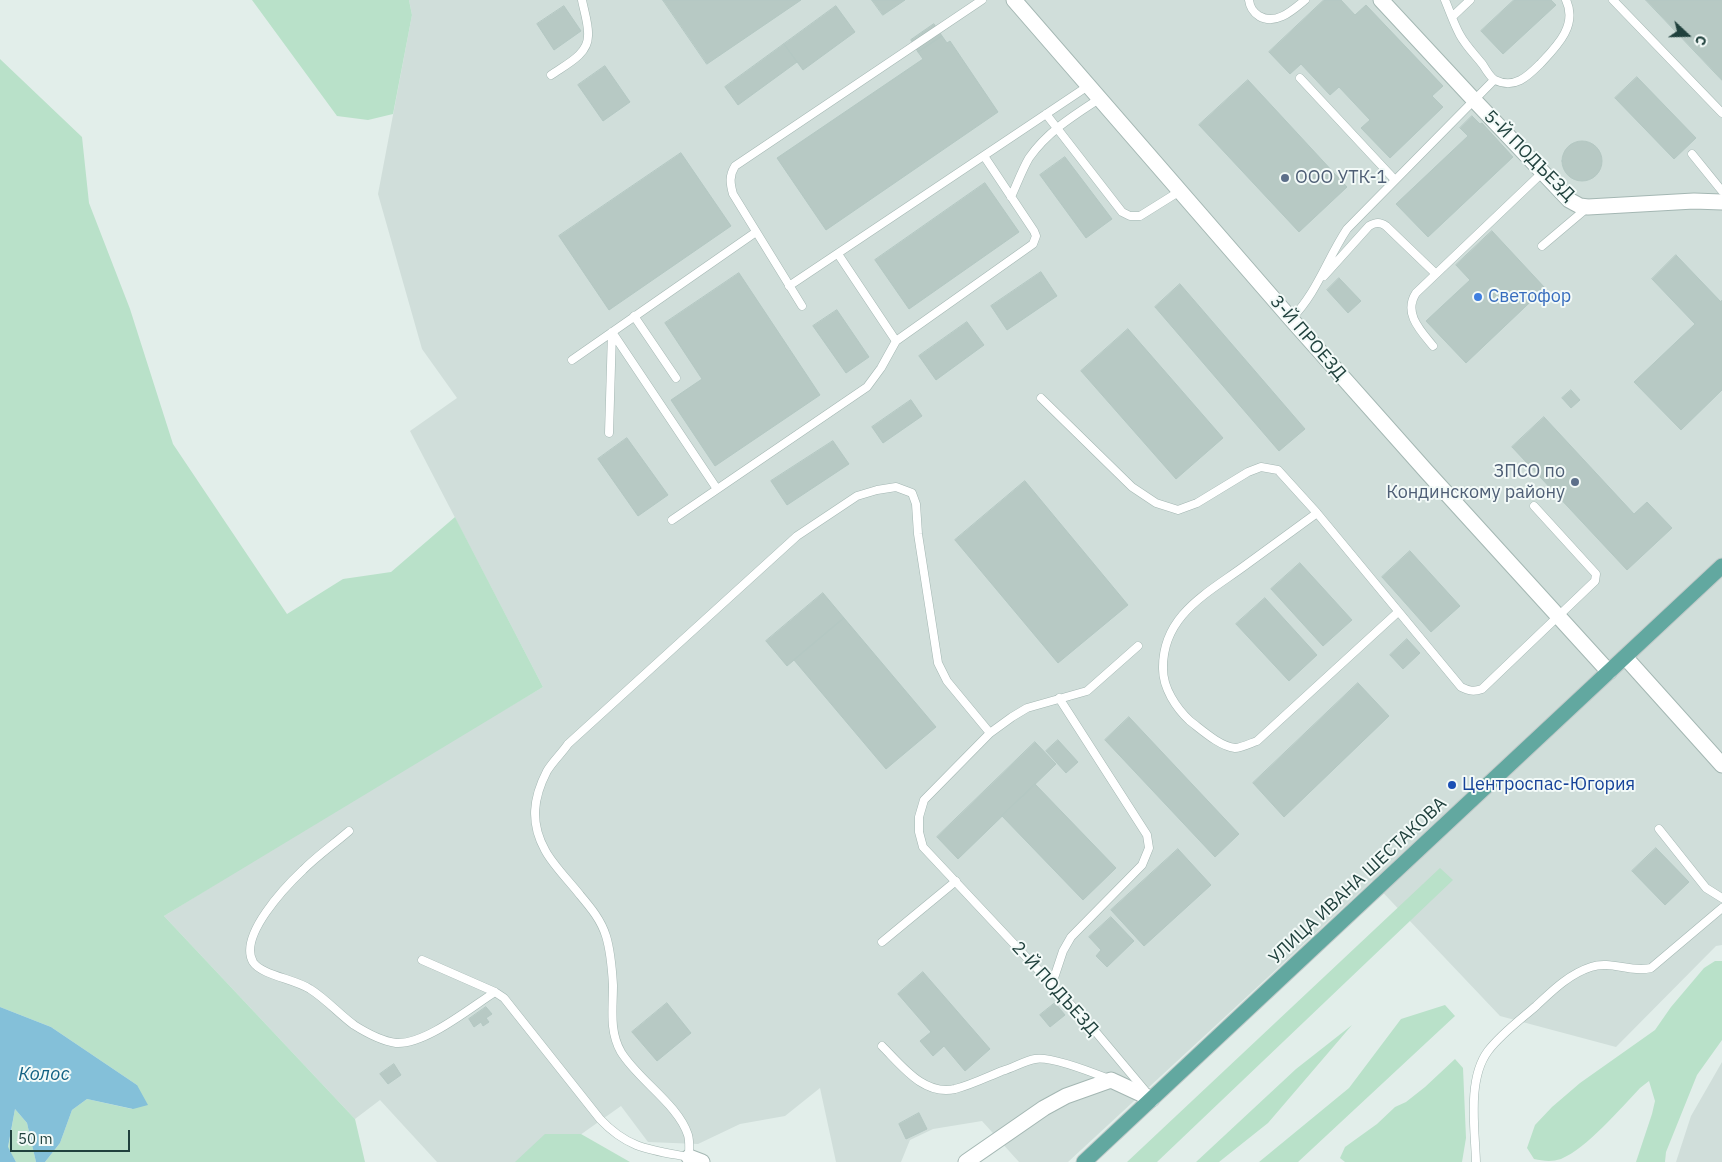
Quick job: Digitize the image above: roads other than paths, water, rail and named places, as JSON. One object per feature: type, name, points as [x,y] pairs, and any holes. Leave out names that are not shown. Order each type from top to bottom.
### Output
[{"type":"main road","name":"УЛИЦА ИВАНА ШЕСТАКОВА","points":[[1084,1162],[1722,566]]},
{"type":"street","name":"3-Й ПРОЕЗД","points":[[1014,0],[1291,319],[1609,672]]},
{"type":"street","name":"5-Й ПОДЪЕЗД","points":[[1381,0],[1569,200],[1580,206],[1588,207],[1694,201],[1722,202]]},
{"type":"street","points":[[1625,656],[1722,765]]},
{"type":"street","points":[[966,1162],[1044,1108],[1066,1096],[1111,1080],[1152,1099]]},
{"type":"lane","points":[[551,75],[580,54],[586,46],[588,36],[582,0]]},
{"type":"lane","points":[[802,306],[733,194],[730,184],[730,173],[735,166],[982,0]]},
{"type":"lane","points":[[1249,0],[1250,8],[1256,14],[1264,19],[1272,20],[1282,17],[1305,0]]},
{"type":"lane","points":[[1291,0],[1297,7]]},
{"type":"lane","points":[[1445,0],[1460,36],[1494,80],[1509,84],[1527,77],[1557,47],[1568,25],[1568,6],[1566,0]]},
{"type":"lane","points":[[1452,17],[1470,0]]},
{"type":"lane","points":[[1613,0],[1722,114]]},
{"type":"lane","points":[[1300,78],[1395,180]]},
{"type":"lane","points":[[1291,319],[1308,301],[1334,248],[1347,229],[1494,80]]},
{"type":"lane","points":[[789,286],[1088,86]]},
{"type":"lane","points":[[1011,196],[1029,159],[1040,144],[1057,128],[1099,99]]},
{"type":"lane","points":[[1715,106],[1722,100]]},
{"type":"lane","points":[[1046,114],[1122,212],[1130,216],[1140,216],[1180,191]]},
{"type":"lane","points":[[1692,154],[1722,191]]},
{"type":"lane","points":[[672,520],[867,387],[882,368],[896,342],[1033,244],[1036,236],[1034,231],[984,156]]},
{"type":"lane","points":[[1433,346],[1418,327],[1410,307],[1416,293],[1543,172]]},
{"type":"lane","points":[[1542,246],[1588,207]]},
{"type":"lane","points":[[1318,283],[1369,226],[1374,223],[1386,226],[1436,274]]},
{"type":"lane","points":[[572,360],[756,232]]},
{"type":"lane","points":[[838,254],[896,342]]},
{"type":"lane","points":[[634,316],[676,378]]},
{"type":"lane","points":[[612,332],[717,489]]},
{"type":"lane","points":[[609,432],[612,332]]},
{"type":"lane","points":[[1041,398],[1132,487],[1156,503],[1178,510],[1197,504],[1248,472],[1261,467],[1278,470],[1317,513],[1461,687],[1468,691],[1476,691],[1482,688],[1595,581],[1596,574],[1534,506]]},
{"type":"lane","points":[[422,960],[495,992],[504,998],[610,1129],[632,1144],[695,1160],[684,1127],[667,1103],[622,1054],[612,1026],[613,985],[611,956],[606,936],[598,917],[546,852],[535,828],[536,798],[548,770],[568,744],[797,536],[856,496],[896,487],[912,493],[916,504],[918,534],[938,663],[947,681],[990,733]]},
{"type":"lane","points":[[1317,513],[1195,602],[1177,621],[1168,635],[1162,654],[1163,679],[1170,695],[1186,717],[1213,739],[1236,748],[1257,742],[1398,612]]},
{"type":"lane","name":"2-Й ПОДЪЕЗД","points":[[1138,646],[1087,691],[1027,708],[990,733],[924,800],[919,816],[919,832],[923,847],[1090,1025],[1152,1099]]},
{"type":"lane","points":[[1052,984],[1063,951],[1071,937],[1142,865],[1149,848],[1147,835],[1059,698]]},
{"type":"lane","points":[[1659,829],[1706,888],[1722,898]]},
{"type":"lane","points":[[349,831],[303,869],[267,911],[255,932],[251,944],[250,953],[253,963],[262,970],[296,981],[310,989],[355,1025],[377,1037],[395,1043],[413,1041],[431,1034],[495,992]]},
{"type":"lane","points":[[882,942],[956,881]]},
{"type":"lane","points":[[1476,1162],[1475,1089],[1482,1060],[1500,1037],[1567,979],[1592,966],[1604,965],[1643,970],[1651,968],[1722,908]]},
{"type":"lane","points":[[882,1046],[917,1080],[926,1086],[944,1090],[954,1089],[1034,1059],[1042,1059],[1092,1072],[1111,1080]]},
{"type":"water","name":"Колос","points":[[0,1007],[51,1027],[137,1085],[148,1105],[133,1109],[87,1099],[72,1110],[60,1143],[45,1162],[36,1162],[27,1123],[15,1109],[8,1147],[16,1162],[0,1162]]},
{"type":"place","name":"ООО УТК-1","points":[[1285,178]]},
{"type":"place","name":"Светофор","points":[[1478,297]]},
{"type":"place","name":"ЗПСО по Кондинскому району","points":[[1575,482]]},
{"type":"place","name":"Центроспас-Югория","points":[[1452,785]]}]
